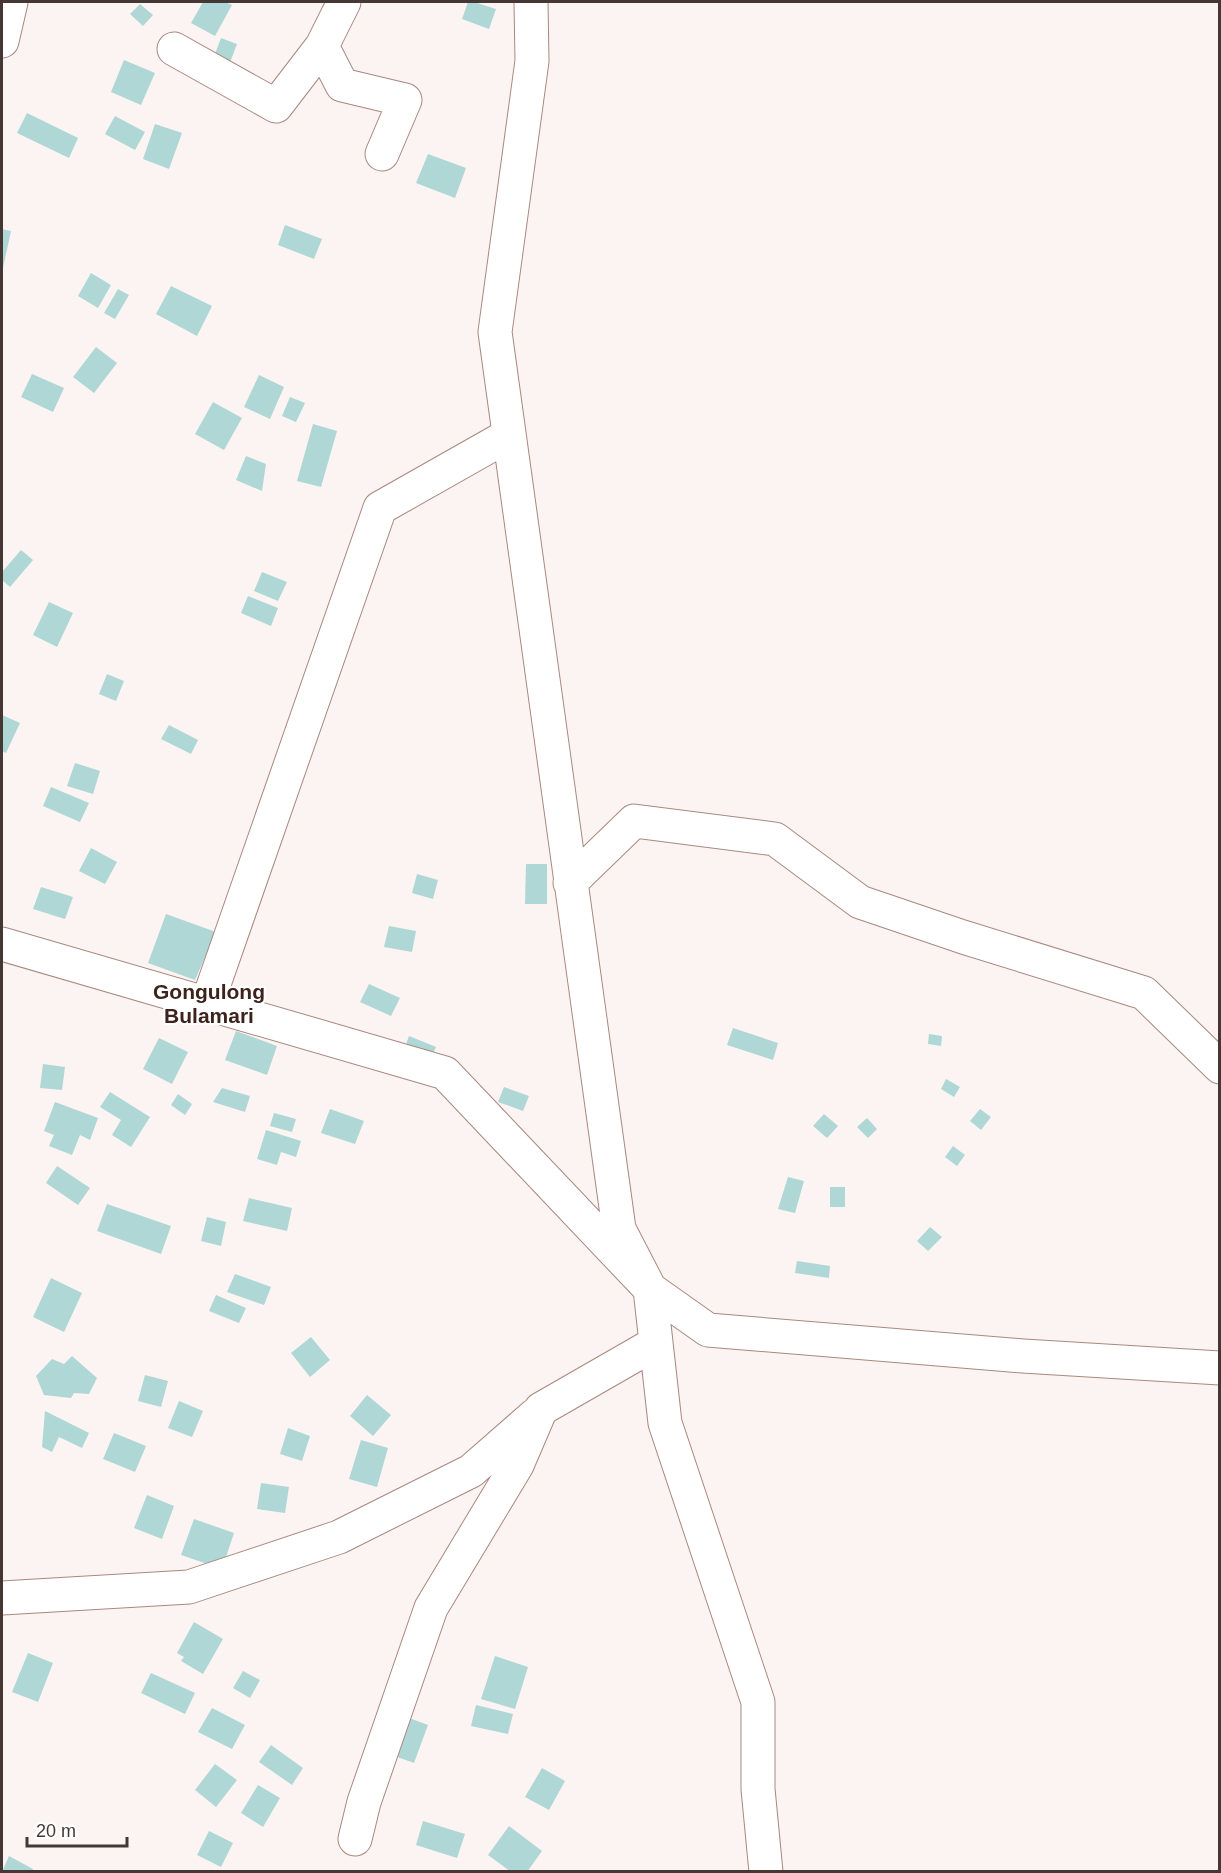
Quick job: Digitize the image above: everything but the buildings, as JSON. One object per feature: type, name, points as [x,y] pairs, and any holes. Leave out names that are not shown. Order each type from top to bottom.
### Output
[{"type":"street","points":[[2,41],[11,2]]},
{"type":"street","points":[[174,49],[276,106],[322,46],[344,2]]},
{"type":"street","points":[[531,2],[532,61],[495,332],[619,1228],[650,1289],[665,1423],[758,1702],[758,1789],[766,1872]]},
{"type":"street","points":[[322,46],[342,86],[405,100],[382,154]]},
{"type":"street","points":[[207,1004],[380,508],[509,435]]},
{"type":"street","points":[[570,882],[634,820],[774,839],[860,902],[963,937],[1144,993],[1220,1067]]},
{"type":"street","points":[[2,944],[446,1073],[650,1289],[708,1330],[1023,1356],[1220,1368]]},
{"type":"street","points":[[2,1598],[189,1587],[339,1537],[471,1471],[541,1409],[656,1343]]},
{"type":"street","points":[[355,1839],[364,1802],[431,1608],[517,1465],[541,1409]]},
{"type":"district","name":"Gongulong Bulamari","points":[[209,1004]]}]
